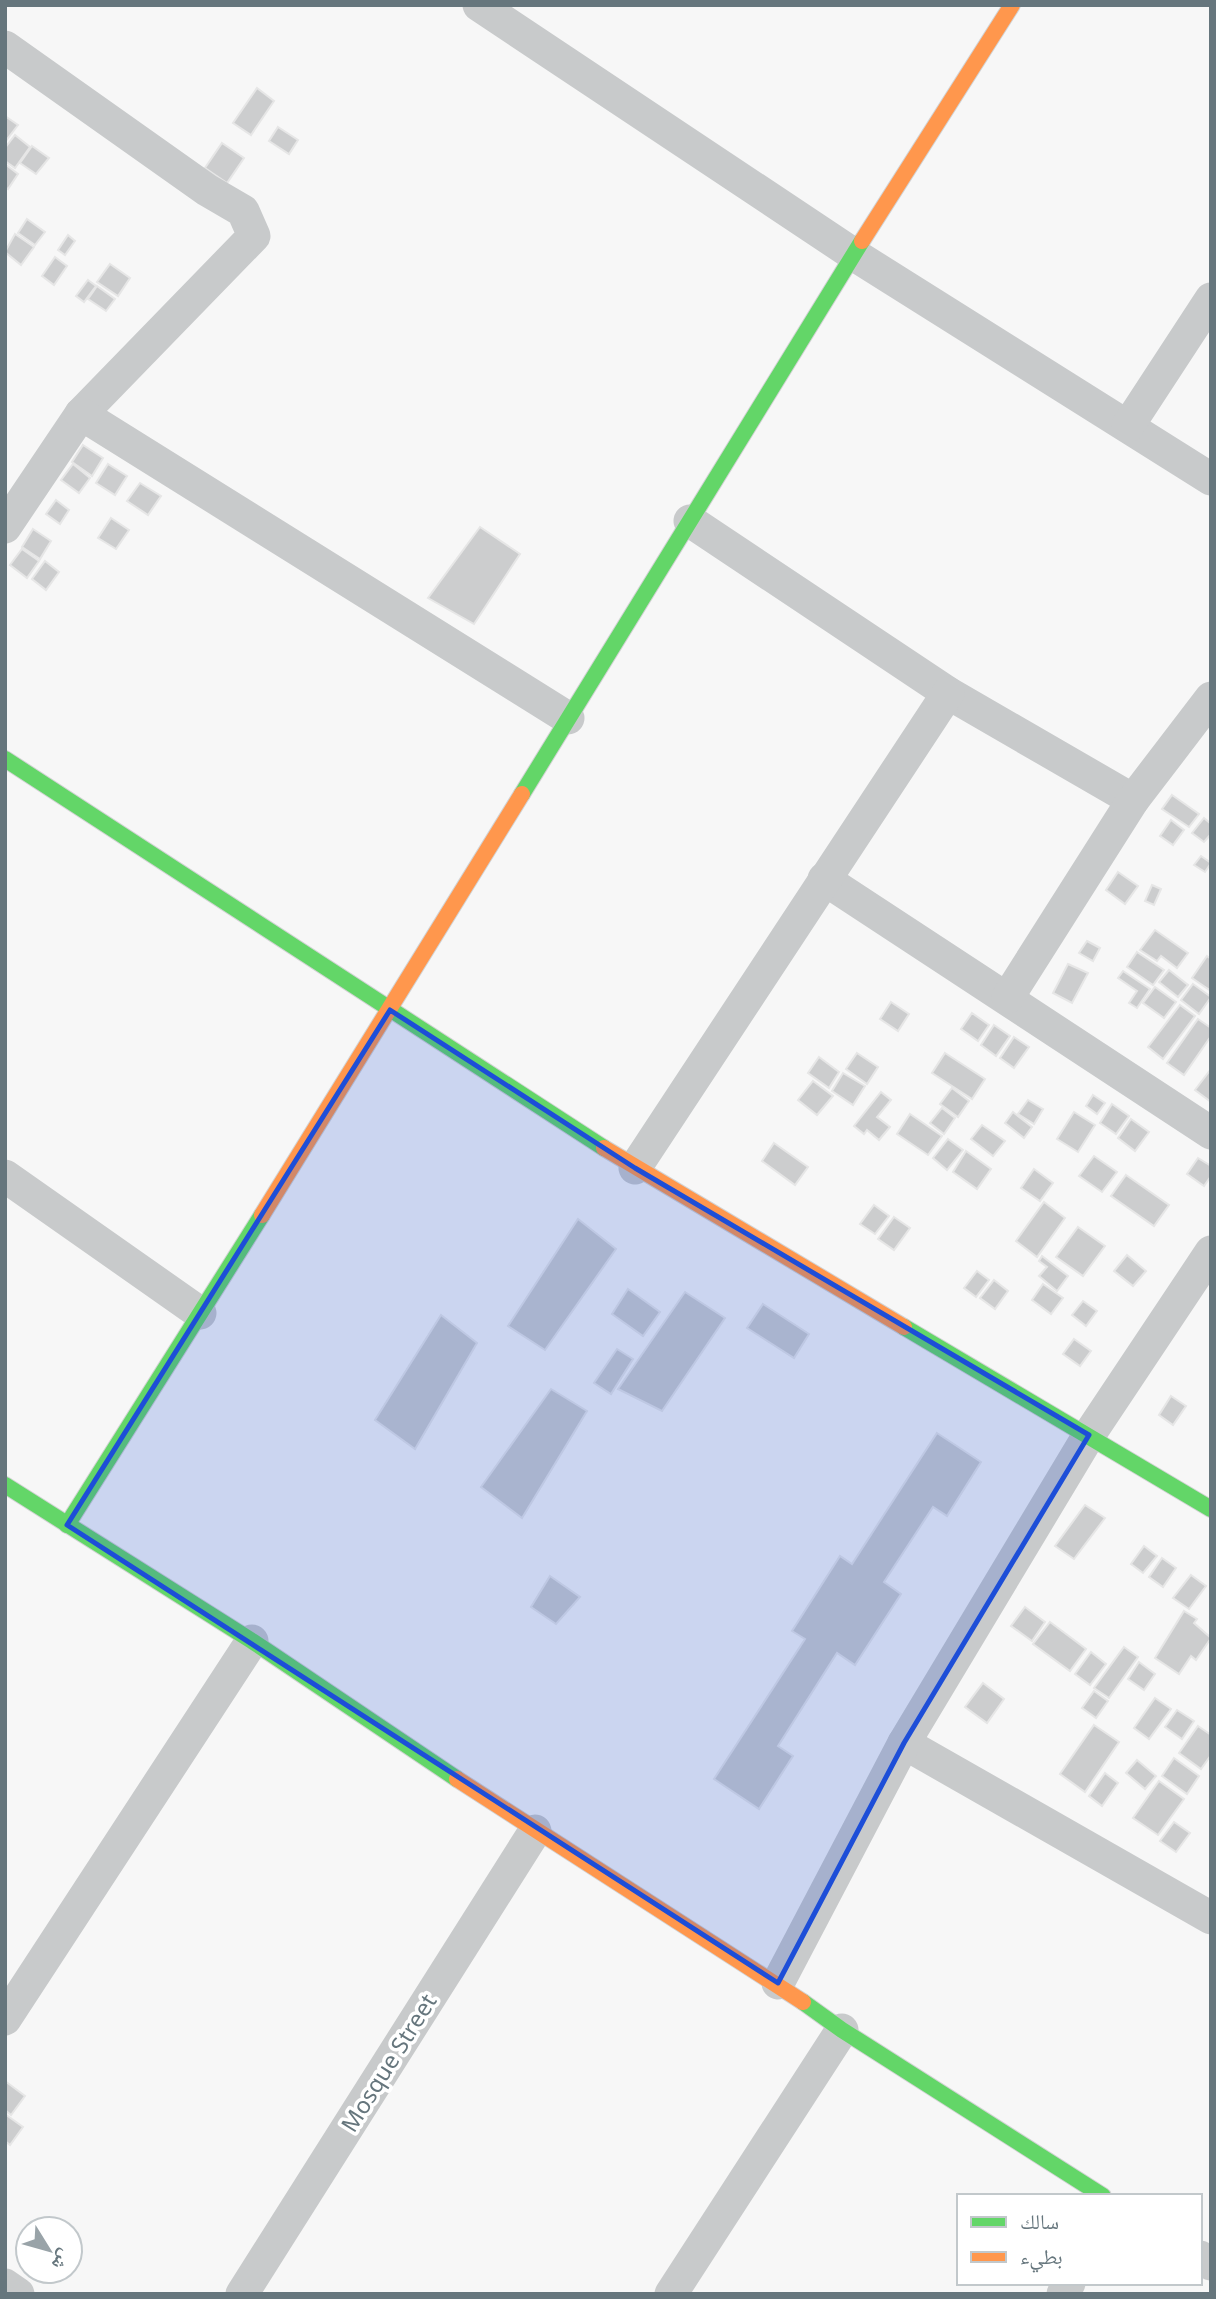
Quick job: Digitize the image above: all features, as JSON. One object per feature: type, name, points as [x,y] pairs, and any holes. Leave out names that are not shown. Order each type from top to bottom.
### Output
[{"type":"street","points":[[479,5],[853,254],[1211,479]]},
{"type":"street","points":[[67,1525],[390,1010],[853,254],[1012,5]]},
{"type":"street","points":[[5,47],[207,190],[243,211],[254,236],[81,414],[5,527]]},
{"type":"street","points":[[1128,426],[1211,299]]},
{"type":"street","points":[[81,414],[568,718]]},
{"type":"street","points":[[690,521],[948,693],[1133,800]]},
{"type":"street","points":[[635,1168],[948,693]]},
{"type":"street","points":[[1008,997],[1133,800],[1211,698]]},
{"type":"street","points":[[5,759],[635,1168],[1089,1434],[1211,1509]]},
{"type":"street","points":[[824,879],[1008,997],[1211,1133]]},
{"type":"street","points":[[5,1176],[200,1313]]},
{"type":"street","points":[[778,1983],[904,1743],[1089,1434],[1211,1252]]},
{"type":"street","points":[[5,1485],[252,1642],[535,1831],[778,1983],[842,2030],[1100,2194]]},
{"type":"street","points":[[5,2019],[252,1642]]},
{"type":"street","points":[[904,1743],[1211,1918]]},
{"type":"street","name":"Mosque Street","points":[[242,2294],[535,1831]]},
{"type":"street","points":[[671,2294],[842,2030]]},
{"type":"street","points":[[5,2286],[18,2294]]},
{"type":"highlighted area","points":[[390,1010],[635,1168],[1089,1435],[904,1743],[778,1983],[67,1525]]},
{"type":"building","points":[[257,88],[274,101],[251,135],[233,123]]},
{"type":"building","points":[[5,116],[18,125],[5,142]]},
{"type":"building","points":[[278,127],[298,140],[289,154],[269,141]]},
{"type":"building","points":[[15,135],[30,147],[15,168],[5,161],[5,148]]},
{"type":"building","points":[[222,143],[244,158],[227,183],[205,168]]},
{"type":"building","points":[[32,146],[49,158],[36,174],[20,163]]},
{"type":"building","points":[[5,164],[18,174],[8,189],[5,187]]},
{"type":"building","points":[[27,219],[45,232],[35,245],[18,233]]},
{"type":"building","points":[[15,234],[34,247],[21,265],[5,252]]},
{"type":"building","points":[[68,235],[75,241],[65,255],[58,250]]},
{"type":"building","points":[[55,257],[67,266],[54,285],[42,276]]},
{"type":"building","points":[[110,264],[130,278],[118,296],[97,282]]},
{"type":"building","points":[[88,280],[96,286],[84,302],[76,296]]},
{"type":"building","points":[[97,286],[115,299],[106,311],[88,299]]},
{"type":"building","points":[[83,445],[103,458],[92,476],[72,462]]},
{"type":"building","points":[[73,464],[90,478],[79,493],[61,480]]},
{"type":"building","points":[[108,464],[127,476],[115,495],[96,483]]},
{"type":"building","points":[[140,483],[161,496],[148,515],[127,501]]},
{"type":"building","points":[[56,500],[69,510],[60,524],[46,514]]},
{"type":"building","points":[[111,518],[129,530],[116,549],[98,538]]},
{"type":"building","points":[[480,527],[520,554],[474,624],[428,598]]},
{"type":"building","points":[[33,529],[51,541],[40,559],[22,547]]},
{"type":"building","points":[[22,549],[39,561],[27,578],[10,565]]},
{"type":"building","points":[[45,561],[59,572],[46,590],[32,579]]},
{"type":"building","points":[[1172,795],[1199,814],[1189,827],[1162,809]]},
{"type":"building","points":[[1204,818],[1211,824],[1211,834],[1204,842],[1192,833]]},
{"type":"building","points":[[1171,820],[1184,830],[1173,845],[1160,836]]},
{"type":"building","points":[[1201,856],[1211,863],[1205,872],[1194,865]]},
{"type":"building","points":[[1118,872],[1138,886],[1125,904],[1106,890]]},
{"type":"building","points":[[1152,885],[1161,889],[1154,905],[1145,901]]},
{"type":"building","points":[[1155,930],[1188,953],[1177,968],[1161,956],[1157,961],[1140,950]]},
{"type":"building","points":[[1087,941],[1100,948],[1093,961],[1079,953]]},
{"type":"building","points":[[1137,952],[1164,970],[1153,985],[1127,967]]},
{"type":"building","points":[[1207,956],[1211,959],[1211,991],[1192,978]]},
{"type":"building","points":[[1068,964],[1088,973],[1072,1003],[1053,993]]},
{"type":"building","points":[[1169,970],[1188,985],[1178,997],[1159,982]]},
{"type":"building","points":[[1123,971],[1150,989],[1137,1008],[1129,1003],[1137,991],[1118,978]]},
{"type":"building","points":[[1193,984],[1211,997],[1199,1014],[1181,1000]]},
{"type":"building","points":[[1155,987],[1176,1002],[1164,1018],[1143,1003]]},
{"type":"building","points":[[891,1002],[909,1014],[898,1031],[880,1019]]},
{"type":"building","points":[[1180,1005],[1195,1016],[1163,1059],[1148,1047]]},
{"type":"building","points":[[972,1013],[989,1025],[978,1041],[961,1029]]},
{"type":"building","points":[[1198,1019],[1211,1028],[1211,1036],[1184,1075],[1167,1063]]},
{"type":"building","points":[[994,1025],[1010,1036],[996,1056],[981,1045]]},
{"type":"building","points":[[1014,1037],[1029,1047],[1014,1068],[1000,1058]]},
{"type":"building","points":[[857,1053],[878,1067],[867,1084],[846,1069]]},
{"type":"building","points":[[945,1053],[985,1079],[972,1099],[932,1073]]},
{"type":"building","points":[[819,1057],[839,1072],[829,1088],[808,1073]]},
{"type":"building","points":[[1211,1069],[1211,1102],[1195,1090]]},
{"type":"building","points":[[843,1073],[865,1086],[853,1105],[832,1091]]},
{"type":"building","points":[[813,1081],[833,1096],[817,1115],[798,1100]]},
{"type":"building","points":[[952,1088],[969,1101],[958,1117],[940,1104]]},
{"type":"building","points":[[881,1092],[891,1100],[877,1117],[890,1127],[879,1140],[867,1130],[864,1134],[854,1126]]},
{"type":"building","points":[[1093,1095],[1105,1103],[1097,1114],[1086,1106]]},
{"type":"building","points":[[1028,1100],[1043,1109],[1034,1124],[1018,1114]]},
{"type":"building","points":[[1112,1104],[1129,1116],[1116,1134],[1100,1123]]},
{"type":"building","points":[[942,1108],[955,1118],[944,1134],[930,1123]]},
{"type":"building","points":[[1013,1112],[1032,1127],[1024,1138],[1005,1123]]},
{"type":"building","points":[[1074,1112],[1095,1125],[1078,1152],[1057,1139]]},
{"type":"building","points":[[910,1114],[942,1136],[928,1155],[897,1134]]},
{"type":"building","points":[[1131,1119],[1149,1132],[1135,1151],[1118,1138]]},
{"type":"building","points":[[982,1125],[1005,1141],[993,1156],[971,1139]]},
{"type":"building","points":[[948,1139],[963,1150],[947,1170],[933,1158]]},
{"type":"building","points":[[774,1143],[808,1167],[795,1185],[762,1161]]},
{"type":"building","points":[[966,1151],[991,1169],[977,1189],[953,1172]]},
{"type":"building","points":[[1094,1156],[1117,1172],[1102,1192],[1079,1176]]},
{"type":"building","points":[[1198,1158],[1211,1166],[1211,1176],[1204,1186],[1187,1174]]},
{"type":"building","points":[[1034,1169],[1053,1183],[1040,1201],[1021,1188]]},
{"type":"building","points":[[1126,1175],[1169,1205],[1154,1226],[1111,1196]]},
{"type":"building","points":[[1044,1202],[1065,1218],[1037,1257],[1016,1241]]},
{"type":"building","points":[[874,1205],[889,1216],[875,1234],[860,1224]]},
{"type":"building","points":[[894,1217],[910,1228],[894,1250],[878,1239]]},
{"type":"building","points":[[578,1219],[616,1249],[545,1350],[508,1326]]},
{"type":"building","points":[[1078,1227],[1105,1246],[1083,1276],[1056,1257]]},
{"type":"building","points":[[1127,1255],[1146,1271],[1133,1286],[1114,1271]]},
{"type":"building","points":[[1042,1256],[1068,1276],[1057,1291],[1039,1276],[1047,1267],[1039,1261]]},
{"type":"building","points":[[977,1271],[989,1280],[976,1297],[964,1288]]},
{"type":"building","points":[[994,1280],[1008,1291],[995,1309],[980,1298]]},
{"type":"building","points":[[1043,1284],[1063,1298],[1051,1314],[1032,1300]]},
{"type":"building","points":[[628,1289],[660,1312],[643,1336],[612,1314]]},
{"type":"building","points":[[685,1292],[725,1318],[662,1411],[618,1389]]},
{"type":"building","points":[[1083,1301],[1097,1311],[1086,1326],[1072,1315]]},
{"type":"building","points":[[763,1304],[809,1334],[794,1358],[747,1328]]},
{"type":"building","points":[[441,1315],[477,1343],[415,1449],[375,1420]]},
{"type":"building","points":[[1074,1339],[1091,1351],[1080,1366],[1063,1354]]},
{"type":"building","points":[[617,1349],[633,1359],[611,1394],[594,1383]]},
{"type":"building","points":[[551,1389],[587,1411],[522,1518],[481,1487]]},
{"type":"building","points":[[1171,1396],[1186,1406],[1173,1425],[1159,1415]]},
{"type":"building","points":[[937,1433],[981,1462],[947,1516],[933,1507],[884,1582],[901,1594],[855,1665],[837,1653],[778,1746],[793,1756],[759,1809],[714,1779],[805,1639],[792,1631],[840,1556],[852,1564]]},
{"type":"building","points":[[1085,1505],[1105,1518],[1074,1559],[1055,1546]]},
{"type":"building","points":[[1144,1546],[1157,1556],[1143,1573],[1131,1564]]},
{"type":"building","points":[[1162,1558],[1176,1568],[1163,1587],[1149,1577]]},
{"type":"building","points":[[1191,1575],[1206,1586],[1189,1609],[1173,1598]]},
{"type":"building","points":[[550,1576],[580,1597],[556,1624],[531,1607]]},
{"type":"building","points":[[1025,1607],[1045,1622],[1032,1641],[1011,1626]]},
{"type":"building","points":[[1184,1611],[1197,1619],[1194,1623],[1211,1638],[1196,1660],[1191,1656],[1179,1674],[1155,1658]]},
{"type":"building","points":[[1050,1622],[1086,1649],[1070,1671],[1033,1644]]},
{"type":"building","points":[[1124,1647],[1138,1657],[1109,1698],[1094,1688]]},
{"type":"building","points":[[1091,1652],[1106,1664],[1090,1685],[1075,1674]]},
{"type":"building","points":[[1139,1662],[1155,1674],[1144,1690],[1128,1679]]},
{"type":"building","points":[[983,1683],[1004,1699],[987,1723],[965,1707]]},
{"type":"building","points":[[1094,1691],[1108,1701],[1096,1718],[1082,1708]]},
{"type":"building","points":[[1155,1698],[1171,1709],[1149,1739],[1134,1728]]},
{"type":"building","points":[[1177,1710],[1194,1721],[1182,1739],[1165,1727]]},
{"type":"building","points":[[1094,1725],[1119,1742],[1085,1792],[1060,1774]]},
{"type":"building","points":[[1198,1726],[1211,1735],[1211,1755],[1201,1769],[1179,1753]]},
{"type":"building","points":[[1174,1758],[1199,1776],[1187,1794],[1162,1776]]},
{"type":"building","points":[[1137,1760],[1156,1776],[1145,1789],[1126,1773]]},
{"type":"building","points":[[1105,1773],[1118,1783],[1102,1806],[1089,1796]]},
{"type":"building","points":[[1159,1781],[1184,1799],[1158,1835],[1133,1818]]},
{"type":"building","points":[[1174,1822],[1190,1833],[1176,1852],[1160,1841]]},
{"type":"building","points":[[5,2081],[25,2096],[11,2115],[5,2110]]},
{"type":"building","points":[[5,2114],[23,2127],[10,2145],[5,2141]]},
{"type":"traffic: fast","points":[[522,794],[862,241]]},
{"type":"traffic: fast","points":[[5,759],[604,1148]]},
{"type":"traffic: fast","points":[[67,1525],[262,1215]]},
{"type":"traffic: fast","points":[[904,1327],[1211,1509]]},
{"type":"traffic: fast","points":[[5,1485],[252,1641],[457,1779]]},
{"type":"traffic: fast","points":[[803,2002],[842,2030],[1100,2194]]},
{"type":"traffic: slow","points":[[862,241],[1012,5]]},
{"type":"traffic: slow","points":[[262,1215],[522,794]]},
{"type":"traffic: slow","points":[[604,1148],[904,1327]]},
{"type":"traffic: slow","points":[[457,1779],[803,2002]]}]
